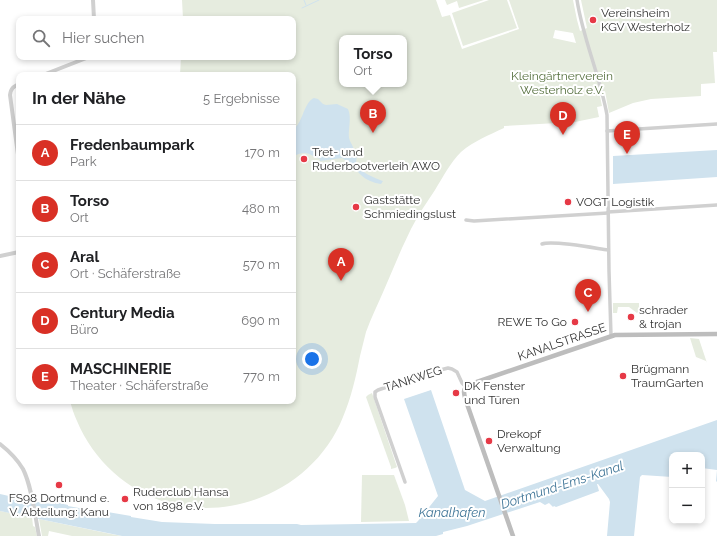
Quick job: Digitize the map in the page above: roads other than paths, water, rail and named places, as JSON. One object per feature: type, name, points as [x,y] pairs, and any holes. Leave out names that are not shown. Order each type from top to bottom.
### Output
[{"type":"main road","name":"KANALSTRASSE","points":[[466,387],[468,385],[615,335],[717,334]]},
{"type":"main road","points":[[466,387],[464,392],[465,396],[513,536]]},
{"type":"street","points":[[93,0],[94,16]]},
{"type":"street","points":[[577,0],[582,26],[607,115],[608,250],[611,336]]},
{"type":"street","points":[[51,72],[81,60]]},
{"type":"street","points":[[16,86],[11,90],[10,95],[16,140]]},
{"type":"street","points":[[607,131],[717,124]]},
{"type":"street","points":[[466,220],[474,221],[717,205]]},
{"type":"street","points":[[542,244],[547,242],[608,250]]},
{"type":"street","points":[[0,256],[16,253]]},
{"type":"street","name":"TANKWEG","points":[[405,482],[375,397],[375,392],[416,377],[448,368],[457,372],[462,383],[466,387]]},
{"type":"street","points":[[0,444],[20,465],[26,477],[39,536]]},
{"type":"water","points":[[314,98],[326,105],[337,104],[348,109],[350,116],[349,138],[357,156],[357,166],[367,174],[383,181],[381,184],[365,178],[342,158],[320,161],[320,159],[307,153],[296,155],[296,126],[310,101]]},
{"type":"water","points":[[717,150],[717,177],[613,184],[613,156]]},
{"type":"water","points":[[431,390],[465,490],[485,501],[717,420],[717,470],[705,468],[705,452],[669,452],[669,477],[642,475],[640,477],[634,536],[607,536],[610,502],[598,484],[599,491],[556,507],[553,507],[549,503],[545,505],[540,502],[467,526],[443,532],[443,534],[436,536],[122,536],[0,511],[0,494],[41,503],[55,504],[55,502],[68,506],[162,522],[301,525],[416,523],[438,496],[404,399]]},
{"type":"waterway","points":[[304,0],[306,5]]},
{"type":"waterway","points":[[302,8],[319,0]]},
{"type":"place","name":"Vereinsheim KGV Westerholz","points":[[593,20]]},
{"type":"place","name":"Torso","points":[[373,133]]},
{"type":"place","name":"Century Media","points":[[563,135]]},
{"type":"place","name":"MASCHINERIE","points":[[627,154]]},
{"type":"place","name":"Tret- und Ruderbootverleih AWO","points":[[304,159]]},
{"type":"place","name":"VOGT Logistik","points":[[568,202]]},
{"type":"place","name":"Gaststätte Schmiedingslust","points":[[356,207]]},
{"type":"place","name":"Fredenbaumpark","points":[[341,281]]},
{"type":"place","name":"Aral","points":[[588,312]]},
{"type":"place","name":"schrader & trojan","points":[[631,317]]},
{"type":"place","name":"REWE To Go","points":[[575,322]]},
{"type":"place","name":"Brügmann TraumGarten","points":[[623,376]]},
{"type":"place","name":"DK Fenster und Türen","points":[[456,393]]},
{"type":"place","name":"Drekopf Verwaltung","points":[[489,441]]},
{"type":"place","name":"FS98 Dortmund e. V. Abteilung: Kanu","points":[[59,485]]},
{"type":"place","name":"Ruderclub Hansa von 1898 e.V.","points":[[125,499]]},
{"type":"park label","name":"Kleingärtnerverein Westerholz e.V.","points":[[562,83]]},
{"type":"water label","name":"Dortmund-Ems-Kanal","points":[[562,485]]},
{"type":"water label","name":"Kanalhafen","points":[[452,512]]}]
